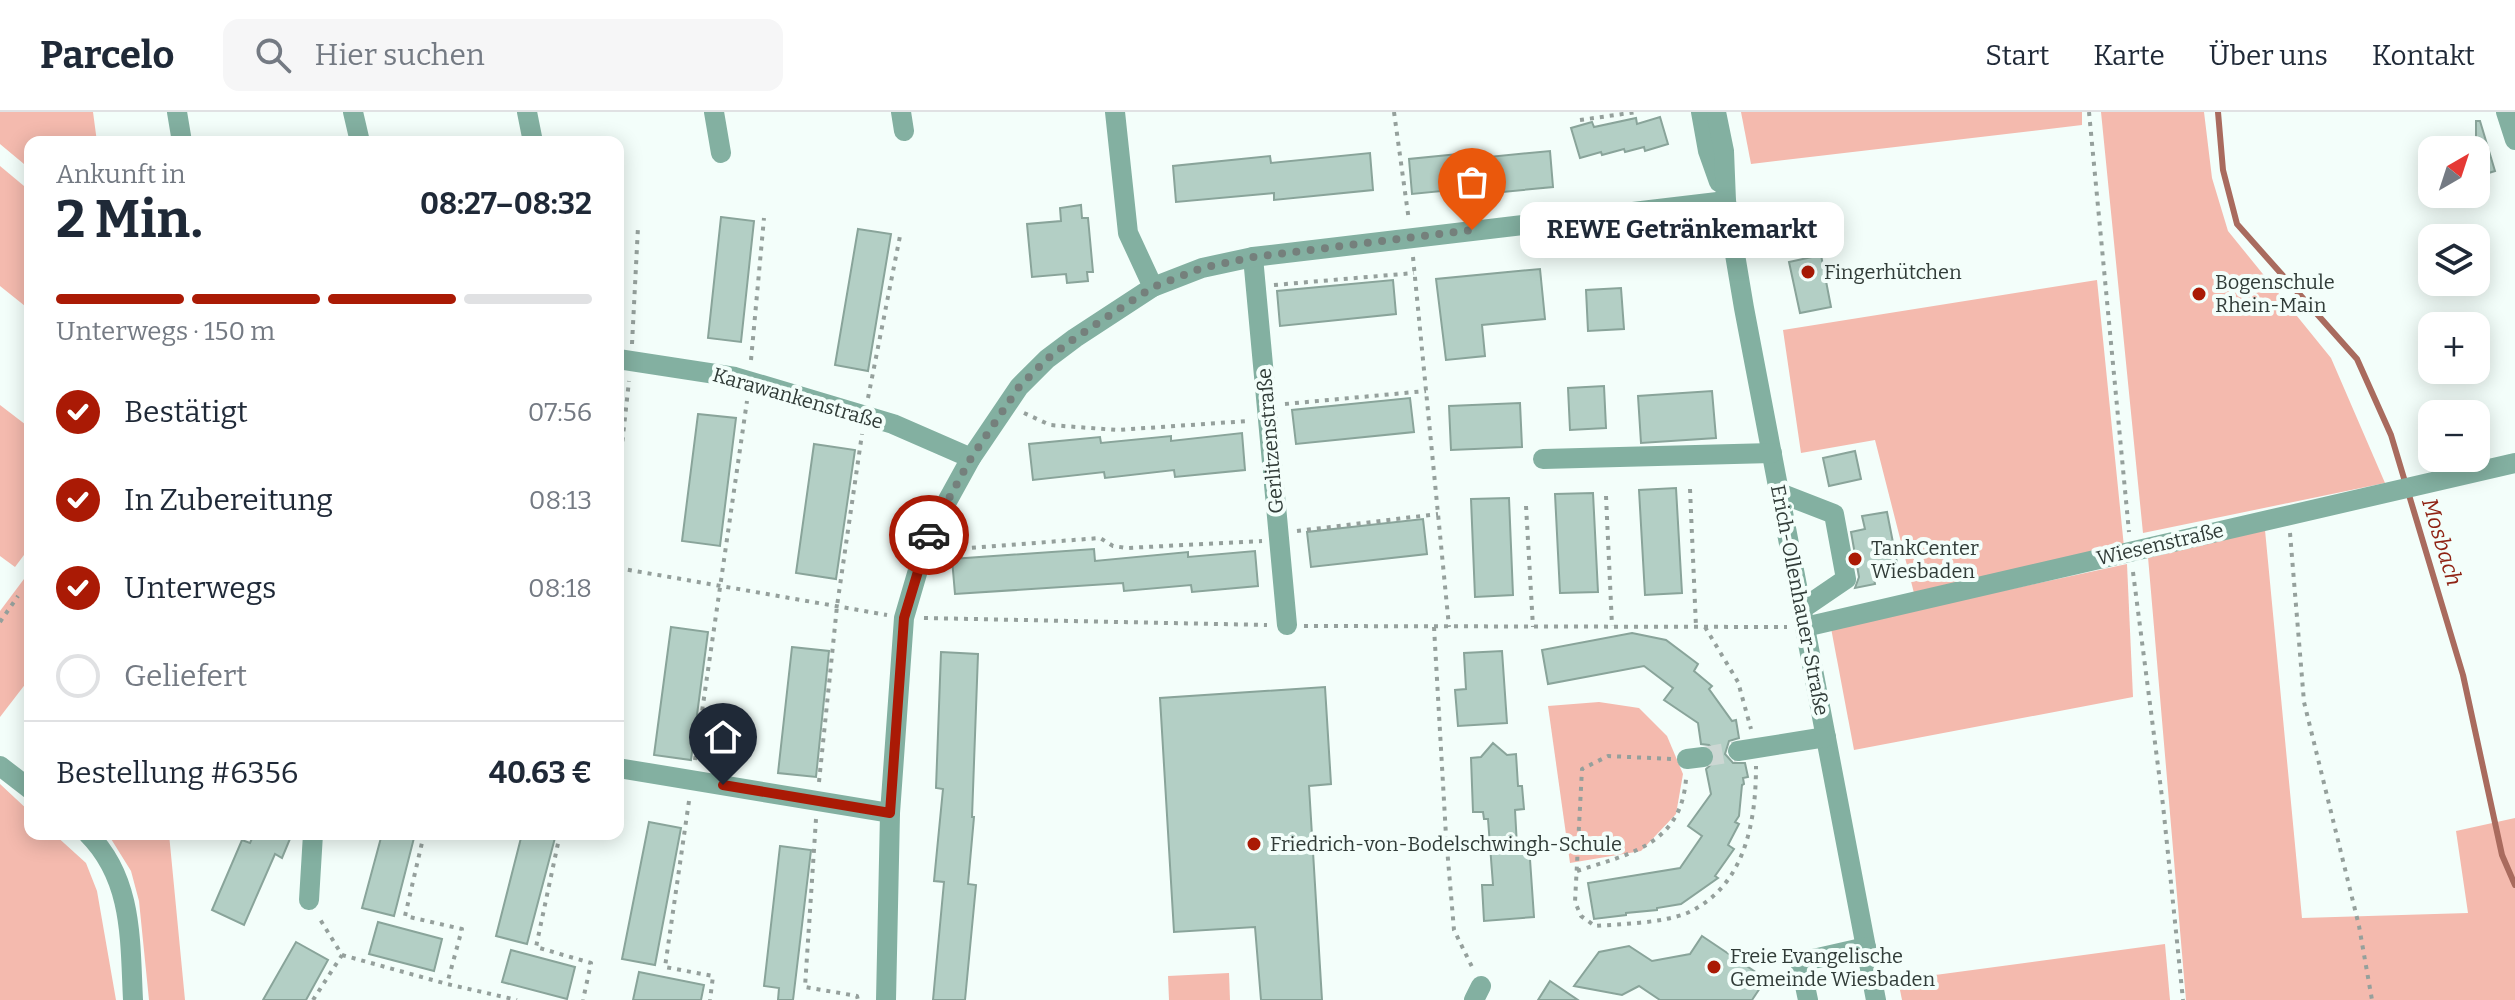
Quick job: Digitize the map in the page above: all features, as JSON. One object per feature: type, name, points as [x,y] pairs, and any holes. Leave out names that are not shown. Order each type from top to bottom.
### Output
[{"type":"street","points":[[177,112],[181,136]]},
{"type":"street","points":[[353,112],[359,136]]},
{"type":"street","points":[[527,112],[532,136]]},
{"type":"street","points":[[714,112],[721,153]]},
{"type":"street","points":[[1115,112],[1128,233],[1153,287]]},
{"type":"street","name":"Erich-Ollenhauer-Straße","points":[[1701,112],[1708,151],[1726,201]]},
{"type":"street","name":"Erich-Ollenhauer-Straße","points":[[1716,112],[1724,151],[1726,201],[1876,1000]]},
{"type":"street","points":[[2506,112],[2515,140]]},
{"type":"street","points":[[886,1000],[890,813],[904,618],[928,536],[971,458],[1019,387],[1047,359],[1153,287],[1202,268],[1253,257],[1726,201]]},
{"type":"street","name":"Gerlitzenstraße","points":[[1253,257],[1287,625]]},
{"type":"street","name":"Karawankenstraße","points":[[624,360],[749,381],[893,424],[971,458]]},
{"type":"street","points":[[1543,459],[1772,453]]},
{"type":"street","name":"Wiesenstraße","points":[[1804,618],[2130,550],[2515,463]]},
{"type":"street","points":[[1780,493],[1834,514],[1846,579],[1804,618]]},
{"type":"street","points":[[1738,751],[1826,737]]},
{"type":"street","points":[[0,766],[24,784]]},
{"type":"street","points":[[624,769],[890,813]]},
{"type":"street","points":[[94,840],[113,868],[125,900],[133,1000]]},
{"type":"street","points":[[309,900],[313,840]]},
{"type":"street","points":[[1808,1000],[1800,962],[1866,947]]},
{"type":"path","points":[[1394,112],[1411,237],[1449,627]]},
{"type":"path","points":[[1580,120],[1637,112]]},
{"type":"path","points":[[2089,112],[2130,550],[2163,805],[2183,1000]]},
{"type":"path","points":[[710,1000],[713,976],[665,967],[749,381],[764,218]]},
{"type":"path","points":[[858,1000],[857,996],[805,987],[817,801],[837,606],[865,416],[900,236]]},
{"type":"path","points":[[1256,286],[1414,273]]},
{"type":"path","points":[[1007,405],[1050,425],[1117,430],[1426,391]]},
{"type":"path","points":[[1690,489],[1696,627]]},
{"type":"path","points":[[1606,496],[1612,627]]},
{"type":"path","points":[[1526,506],[1533,627]]},
{"type":"path","points":[[924,551],[1100,538],[1113,546],[1127,548],[1279,537],[1438,514]]},
{"type":"path","points":[[2288,515],[2304,702],[2359,926],[2372,1000]]},
{"type":"path","points":[[624,569],[904,618],[1434,627],[1705,627],[1804,618]]},
{"type":"path","points":[[0,622],[18,596]]},
{"type":"path","points":[[1434,627],[1454,930],[1478,993]]},
{"type":"path","points":[[1705,627],[1738,682],[1749,722]]},
{"type":"path","points":[[1577,871],[1651,845],[1671,825],[1695,758],[1608,756],[1582,769],[1575,902],[1581,916],[1595,926],[1645,922],[1687,913],[1722,889],[1741,859],[1753,818],[1756,767]]},
{"type":"path","points":[[423,840],[405,916],[462,929],[447,984]]},
{"type":"path","points":[[559,840],[536,947],[591,963],[583,1000]]},
{"type":"path","points":[[309,900],[342,955],[517,1000]]},
{"type":"path","points":[[313,1000],[342,955]]},
{"type":"shaded area","points":[[0,112],[93,112],[96,136],[24,136],[24,164],[0,144]]},
{"type":"shaded area","points":[[1741,112],[2082,112],[2082,125],[1751,164]]},
{"type":"shaded area","name":"Bogenschule Rhein-Main","points":[[2101,112],[2204,112],[2212,178],[2228,231],[2331,358],[2385,483],[2143,533]]},
{"type":"shaded area","points":[[0,166],[24,186],[24,305],[0,286]]},
{"type":"shaded area","points":[[2097,280],[2124,547],[1915,597],[1875,440],[1801,453],[1783,330]]},
{"type":"shaded area","points":[[0,405],[24,423],[24,555],[15,567],[0,556]]},
{"type":"shaded area","points":[[2265,530],[2302,918],[2468,913],[2456,831],[2515,818],[2515,1000],[2186,1000],[2148,557]]},
{"type":"shaded area","points":[[2127,564],[2133,697],[1854,750],[1831,628]]},
{"type":"shaded area","points":[[24,579],[24,686],[0,717],[0,611]]},
{"type":"shaded area","points":[[1599,702],[1639,708],[1667,736],[1683,774],[1676,814],[1641,851],[1570,863],[1548,706]]},
{"type":"shaded area","points":[[0,784],[24,806],[24,840],[61,840],[86,863],[97,891],[116,1000],[0,1000]]},
{"type":"shaded area","points":[[112,840],[170,840],[185,1000],[149,1000],[139,901],[131,871]]},
{"type":"shaded area","points":[[2165,944],[2170,1000],[1902,1000],[1898,980]]},
{"type":"shaded area","points":[[1229,973],[1230,1000],[1169,1000],[1168,976]]},
{"type":"building","points":[[1660,117],[1668,144],[1645,151],[1644,147],[1625,152],[1624,149],[1580,158],[1571,128],[1592,122],[1594,127],[1636,118],[1637,124]]},
{"type":"building","points":[[2476,121],[2480,121],[2484,136],[2476,136]]},
{"type":"building","points":[[1550,151],[1553,187],[1482,194],[1482,187],[1412,194],[1409,159],[1478,152],[1479,158]]},
{"type":"building","points":[[1370,153],[1373,190],[1274,200],[1274,193],[1176,202],[1173,166],[1270,156],[1271,163]]},
{"type":"building","points":[[2490,154],[2495,171],[2490,173]]},
{"type":"building","points":[[1081,205],[1082,218],[1088,218],[1093,272],[1087,272],[1088,281],[1067,283],[1066,274],[1032,277],[1027,224],[1061,221],[1060,208]]},
{"type":"building","points":[[721,217],[754,221],[741,342],[708,338]]},
{"type":"building","points":[[858,229],[891,234],[868,371],[835,365]]},
{"type":"building","points":[[1821,255],[1831,307],[1800,313],[1789,262]]},
{"type":"building","points":[[1540,269],[1545,319],[1482,325],[1485,356],[1446,360],[1436,279]]},
{"type":"building","points":[[1393,280],[1396,314],[1280,326],[1277,291]]},
{"type":"building","points":[[1621,288],[1624,329],[1588,331],[1586,290]]},
{"type":"building","points":[[1604,386],[1606,428],[1570,430],[1568,388]]},
{"type":"building","points":[[1712,391],[1716,438],[1641,443],[1638,396]]},
{"type":"building","points":[[1410,398],[1414,432],[1296,444],[1292,410]]},
{"type":"building","points":[[1520,403],[1522,447],[1451,450],[1449,406]]},
{"type":"building","points":[[698,414],[736,418],[720,546],[682,541]]},
{"type":"building","points":[[1242,433],[1245,470],[1175,477],[1174,470],[1105,478],[1104,472],[1033,480],[1029,444],[1100,437],[1101,443],[1171,436],[1171,441]]},
{"type":"building","points":[[814,444],[855,450],[836,579],[796,573]]},
{"type":"building","points":[[1855,451],[1861,479],[1829,486],[1823,458]]},
{"type":"building","points":[[1676,488],[1682,593],[1645,595],[1639,490]]},
{"type":"building","points":[[1593,493],[1598,592],[1560,593],[1555,494]]},
{"type":"building","points":[[1509,498],[1513,595],[1475,597],[1471,499]]},
{"type":"building","points":[[1887,512],[1897,563],[1872,568],[1875,584],[1855,588],[1859,577],[1851,532],[1865,529],[1862,516]]},
{"type":"building","points":[[1423,519],[1427,554],[1311,567],[1307,532]]},
{"type":"building","points":[[1094,549],[1095,561],[1188,552],[1188,557],[1255,551],[1258,586],[1192,592],[1191,585],[1124,591],[1123,583],[955,594],[952,559]]},
{"type":"building","points":[[671,627],[708,632],[691,760],[654,755]]},
{"type":"building","points":[[1632,633],[1666,640],[1698,664],[1694,671],[1712,686],[1709,689],[1732,721],[1736,720],[1739,738],[1729,741],[1725,754],[1733,763],[1745,763],[1748,777],[1743,778],[1739,816],[1735,822],[1739,824],[1728,845],[1734,849],[1715,876],[1718,878],[1681,904],[1594,919],[1588,883],[1680,868],[1702,836],[1688,826],[1711,794],[1706,769],[1715,761],[1714,750],[1709,745],[1701,744],[1698,723],[1664,700],[1673,688],[1644,666],[1548,684],[1542,650]]},
{"type":"building","points":[[792,647],[829,651],[816,777],[778,773]]},
{"type":"building","points":[[1502,651],[1507,723],[1458,726],[1455,690],[1466,689],[1464,653]]},
{"type":"building","points":[[941,652],[978,654],[974,817],[968,884],[976,885],[965,1000],[933,1000],[944,882],[934,881],[943,789],[936,788]]},
{"type":"building","points":[[1325,687],[1331,784],[1309,786],[1322,1000],[1261,1000],[1255,927],[1174,932],[1160,698]]},
{"type":"building","points":[[1493,743],[1507,755],[1516,754],[1518,786],[1522,786],[1524,809],[1515,810],[1517,846],[1529,845],[1534,917],[1484,921],[1482,885],[1493,885],[1488,819],[1484,819],[1483,812],[1473,812],[1471,758],[1481,757]]},
{"type":"building","points":[[649,822],[681,828],[655,965],[622,959]]},
{"type":"building","points":[[242,840],[250,843],[251,840],[290,840],[282,858],[275,854],[244,925],[212,910]]},
{"type":"building","points":[[380,840],[413,840],[394,916],[362,908]]},
{"type":"building","points":[[520,840],[554,840],[527,944],[496,936]]},
{"type":"building","points":[[780,846],[811,850],[793,1000],[778,1000],[779,988],[764,986]]},
{"type":"building","points":[[378,922],[442,939],[434,971],[369,954]]},
{"type":"building","points":[[1702,936],[1766,979],[1752,1000],[1660,1000],[1639,986],[1622,995],[1574,986],[1599,952],[1629,946],[1652,961],[1690,954]]},
{"type":"building","points":[[296,942],[328,960],[306,1000],[263,1000]]},
{"type":"building","points":[[511,950],[575,967],[567,999],[502,982]]},
{"type":"building","points":[[639,972],[704,985],[701,1000],[633,1000]]},
{"type":"building","points":[[1550,981],[1578,1000],[1538,1000]]},
{"type":"waterway","name":"Mosbach","points":[[2218,112],[2223,170],[2237,224],[2357,359],[2391,435],[2463,675],[2502,855],[2515,885]]},
{"type":"tunnel","points":[[1703,757],[1738,751]]},
{"type":"way so far","points":[[929,535],[971,458],[1019,387],[1047,359],[1075,338],[1153,287],[1202,268],[1253,257],[1472,230]]},
{"type":"place","name":"REWE Getränkemarkt","points":[[1472,230]]},
{"type":"place","name":"Fingerhütchen","points":[[1808,272]]},
{"type":"place","name":"Bogenschule Rhein-Main","points":[[2199,294]]},
{"type":"place","name":"TankCenter Wiesbaden","points":[[1855,559]]},
{"type":"place","name":"Friedrich-von-Bodelschwingh-Schule","points":[[1254,844]]},
{"type":"place","name":"Freie Evangelische Gemeinde Wiesbaden","points":[[1714,967]]},
{"type":"route","points":[[723,785],[890,813],[904,618],[929,535]]}]
